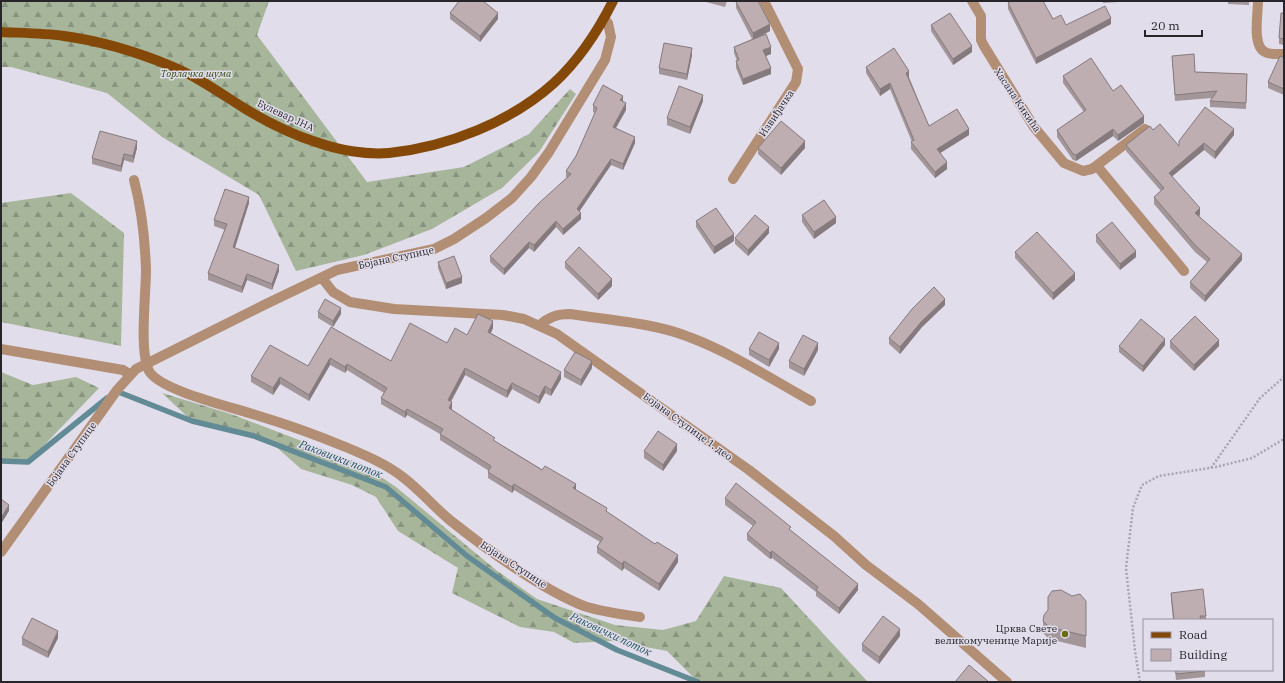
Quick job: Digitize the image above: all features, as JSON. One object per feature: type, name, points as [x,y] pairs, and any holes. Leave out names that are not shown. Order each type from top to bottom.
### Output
[{"type":"main road","name":"Булевар ЈНА","points":[[1,32],[63,36],[107,44],[173,67],[202,81],[245,109],[284,129],[318,143],[357,151],[387,153],[422,148],[461,136],[493,123],[532,100],[569,68],[604,19],[613,1]]},
{"type":"street","name":"Извиђачка","points":[[733,179],[796,82],[798,69],[764,1]]},
{"type":"street","name":"Хасана Кикића","points":[[972,1],[981,16],[981,40],[984,46],[1034,126],[1064,163],[1083,171],[1097,166],[1145,129]]},
{"type":"street","points":[[1258,1],[1257,37],[1260,48],[1268,53],[1284,54]]},
{"type":"street","name":"Бојана Ступице","points":[[1,552],[128,376],[147,363],[322,278],[353,266],[434,249],[454,239],[512,198],[531,177],[549,152],[606,60],[611,37],[608,23],[604,19]]},
{"type":"street","points":[[1097,166],[1184,271]]},
{"type":"street","points":[[134,180],[142,214],[144,235],[146,270],[144,338],[147,363]]},
{"type":"street","name":"Бојана Ступице 1. део","points":[[322,278],[333,292],[350,302],[394,309],[503,315],[524,319],[557,334],[749,470],[918,604],[1007,682]]},
{"type":"street","points":[[540,325],[546,320],[559,314],[570,314],[653,328],[688,336],[713,347],[811,401]]},
{"type":"street","points":[[1,349],[123,370],[128,376]]},
{"type":"street","name":"Бојана Ступице","points":[[147,363],[149,371],[160,381],[189,394],[259,416],[349,448],[380,463],[403,477],[453,522],[536,580],[584,605],[609,612],[640,617]]},
{"type":"path","points":[[1211,468],[1260,398],[1284,378]]},
{"type":"path","points":[[1140,682],[1126,568],[1133,508],[1142,486],[1159,476],[1211,468],[1252,458],[1284,439]]},
{"type":"green space","name":"Торлачка шума","points":[[1,1],[269,1],[257,35],[367,182],[464,167],[529,134],[570,89],[576,94],[539,152],[502,188],[432,229],[364,255],[296,271],[259,195],[162,137],[107,93],[11,67],[1,67]]},
{"type":"green space","points":[[71,193],[124,233],[121,346],[1,322],[1,203]]},
{"type":"green space","points":[[1,372],[33,385],[76,377],[99,388],[28,462],[1,461]]},
{"type":"green space","points":[[162,393],[231,414],[362,464],[396,487],[496,570],[537,599],[615,625],[663,630],[696,621],[724,576],[781,588],[868,682],[698,682],[667,651],[612,641],[574,643],[554,632],[520,627],[452,593],[458,568],[398,531],[376,497],[352,485],[301,469],[273,444],[254,436],[192,421]]},
{"type":"building","points":[[459,1],[483,1],[498,13],[480,36],[450,13]]},
{"type":"building","points":[[758,1],[770,24],[753,33],[736,2]]},
{"type":"building","points":[[1012,1],[1043,1],[1053,19],[1061,15],[1066,25],[1105,6],[1111,18],[1036,58],[1008,3]]},
{"type":"building","points":[[950,13],[972,46],[953,59],[931,25]]},
{"type":"building","points":[[1281,13],[1284,13],[1284,39],[1279,38]]},
{"type":"building","points":[[766,34],[771,47],[763,50],[771,68],[743,79],[736,61],[739,60],[734,47]]},
{"type":"building","points":[[664,43],[692,48],[687,74],[659,68]]},
{"type":"building","points":[[894,48],[909,71],[906,73],[929,126],[957,109],[969,129],[937,149],[947,162],[935,172],[911,142],[914,140],[890,83],[880,89],[866,67]]},
{"type":"building","points":[[1194,54],[1195,72],[1247,74],[1246,103],[1210,101],[1217,91],[1175,95],[1172,56]]},
{"type":"building","points":[[1280,56],[1284,58],[1284,89],[1268,82]]},
{"type":"building","points":[[1091,58],[1113,91],[1121,85],[1144,116],[1118,135],[1113,129],[1076,155],[1073,154],[1057,130],[1086,110],[1063,76]]},
{"type":"building","points":[[603,85],[623,96],[620,100],[626,103],[613,127],[635,137],[623,164],[611,159],[577,209],[581,213],[563,229],[556,221],[534,245],[529,242],[504,269],[490,256],[539,203],[571,174],[566,171],[576,156],[597,108],[593,105]]},
{"type":"building","points":[[679,86],[703,95],[690,127],[667,118]]},
{"type":"building","points":[[1205,107],[1234,129],[1215,152],[1204,143],[1169,173],[1200,208],[1195,213],[1242,254],[1205,296],[1190,282],[1210,259],[1195,245],[1154,197],[1164,188],[1126,145],[1150,126],[1153,130],[1160,124],[1179,146],[1179,141]]},
{"type":"building","points":[[781,121],[805,141],[781,168],[758,148]]},
{"type":"building","points":[[100,131],[137,141],[133,156],[124,154],[121,166],[92,158]]},
{"type":"building","points":[[225,189],[249,197],[233,247],[279,265],[272,284],[247,274],[242,287],[208,273],[227,224],[214,220]]},
{"type":"building","points":[[824,200],[836,217],[814,232],[802,215]]},
{"type":"building","points":[[716,208],[734,234],[714,247],[696,221]]},
{"type":"building","points":[[755,215],[769,227],[748,250],[735,238]]},
{"type":"building","points":[[1112,222],[1136,251],[1120,264],[1096,235]]},
{"type":"building","points":[[1037,232],[1075,273],[1053,293],[1015,252]]},
{"type":"building","points":[[579,247],[612,279],[598,294],[565,262]]},
{"type":"building","points":[[454,256],[462,277],[446,283],[438,262]]},
{"type":"building","points":[[934,287],[945,299],[922,321],[900,347],[889,338],[912,309]]},
{"type":"building","points":[[325,299],[341,308],[333,321],[318,312]]},
{"type":"building","points":[[478,314],[493,321],[488,332],[561,372],[551,390],[545,386],[539,397],[512,383],[507,391],[465,368],[448,400],[452,402],[449,408],[495,438],[493,440],[542,470],[545,466],[576,484],[573,488],[607,508],[606,511],[655,544],[657,542],[678,555],[659,584],[624,561],[622,564],[597,547],[603,538],[514,484],[512,487],[488,472],[491,466],[440,434],[443,429],[407,409],[405,412],[381,398],[387,388],[347,364],[345,367],[330,358],[309,395],[280,377],[273,388],[251,376],[270,345],[308,366],[331,327],[391,361],[410,323],[447,343],[455,328],[467,335]]},
{"type":"building","points":[[1195,316],[1219,340],[1194,365],[1170,341]]},
{"type":"building","points":[[1141,319],[1165,339],[1143,366],[1119,346]]},
{"type":"building","points":[[759,332],[779,343],[769,360],[749,349]]},
{"type":"building","points":[[803,335],[818,343],[804,369],[789,361]]},
{"type":"building","points":[[575,352],[592,361],[581,380],[564,370]]},
{"type":"building","points":[[658,431],[677,444],[663,465],[644,451]]},
{"type":"building","points":[[736,483],[791,527],[789,529],[858,584],[839,608],[816,590],[818,587],[772,551],[770,553],[747,534],[756,522],[725,498]]},
{"type":"building","points":[[1,499],[9,505],[1,518]]},
{"type":"building","points":[[1203,589],[1206,616],[1200,616],[1201,619],[1174,619],[1171,593]]},
{"type":"building","points":[[1061,590],[1072,596],[1080,594],[1086,601],[1086,636],[1049,627],[1043,621],[1044,615],[1048,610],[1048,597],[1052,591]]},
{"type":"building","points":[[883,616],[900,629],[879,657],[862,644]]},
{"type":"building","points":[[32,618],[58,631],[48,652],[22,638]]},
{"type":"building","points":[[969,665],[989,682],[955,682]]},
{"type":"building","points":[[1176,671],[1205,671],[1176,674]]},
{"type":"waterway","name":"Раковички поток","points":[[116,391],[192,421],[254,436],[386,487],[467,556],[555,618],[617,650],[698,682]]},
{"type":"waterway","name":"Раковички поток","points":[[1,461],[28,462],[107,398]]},
{"type":"place","name":"Црква Свете великомученице Марије","points":[[1065,634]]}]
